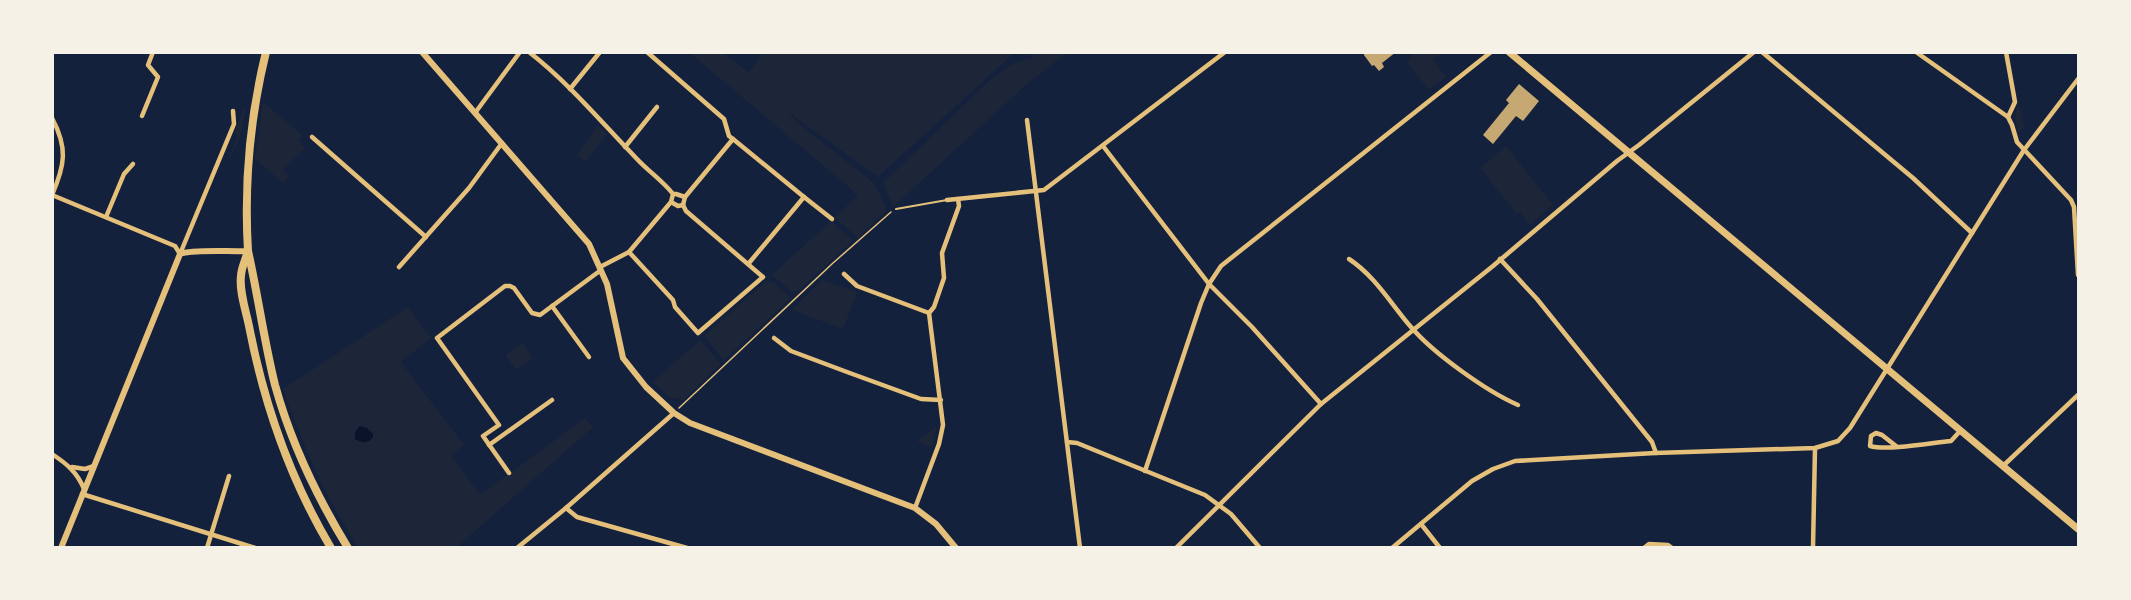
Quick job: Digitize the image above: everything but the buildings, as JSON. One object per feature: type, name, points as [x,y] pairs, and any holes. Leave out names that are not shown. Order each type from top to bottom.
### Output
[{"type":"highway","points":[[248,250],[240,277],[255,358],[266,398],[297,482],[332,548]]},
{"type":"highway","points":[[248,250],[261,325],[287,422],[312,484],[348,548]]},
{"type":"main road","points":[[248,250],[247,177],[257,94],[266,52]]},
{"type":"main road","points":[[1509,52],[2079,529]]},
{"type":"street","points":[[142,116],[158,77],[148,65],[153,52]]},
{"type":"street","points":[[422,52],[578,228],[589,244],[601,268],[623,358],[646,387],[674,413],[690,423],[915,508],[936,524],[956,548]]},
{"type":"street","points":[[475,113],[520,52]]},
{"type":"street","points":[[529,52],[545,64],[673,194],[685,197]]},
{"type":"street","points":[[570,89],[600,52]]},
{"type":"street","points":[[647,52],[724,119],[729,136],[831,219]]},
{"type":"street","points":[[947,200],[1044,190],[1225,52]]},
{"type":"street","points":[[1145,471],[1201,303],[1209,284],[1221,266],[1491,52]]},
{"type":"street","points":[[1176,548],[1321,404],[1754,52]]},
{"type":"street","points":[[1762,52],[1913,178],[1972,233]]},
{"type":"street","points":[[1916,52],[2008,117],[2017,142],[2071,200],[2076,207],[2079,275]]},
{"type":"street","points":[[2006,52],[2015,102],[2008,117]]},
{"type":"street","points":[[1392,548],[1472,481],[1493,469],[1515,461],[1656,453],[1815,448],[1838,441],[1850,428],[2024,150],[2079,79]]},
{"type":"street","points":[[625,147],[657,107]]},
{"type":"street","points":[[61,548],[234,123],[233,111]]},
{"type":"street","points":[[52,118],[61,135],[63,152],[61,175],[52,195],[175,246],[180,254]]},
{"type":"street","points":[[1027,120],[1080,548]]},
{"type":"street","points":[[312,136],[426,237]]},
{"type":"street","points":[[629,252],[673,300],[675,307],[698,333],[764,277],[686,211],[683,205],[685,197],[733,139]]},
{"type":"street","points":[[399,267],[469,188],[502,144]]},
{"type":"street","points":[[1102,146],[1209,284],[1252,327],[1321,404]]},
{"type":"street","points":[[106,217],[124,174],[133,164]]},
{"type":"street","points":[[506,434],[437,338],[505,286],[514,288],[536,315],[540,315],[601,268],[629,252],[671,202],[673,194]]},
{"type":"street","points":[[749,263],[804,197]]},
{"type":"street","points":[[915,508],[939,444],[943,425],[929,313],[934,307],[944,278],[942,253],[959,206],[958,199]]},
{"type":"street","points":[[671,202],[678,206],[683,205]]},
{"type":"street","points":[[180,254],[188,251],[248,250]]},
{"type":"street","points":[[1500,259],[1545,308],[1652,442],[1656,453]]},
{"type":"street","points":[[1349,260],[1363,268],[1413,329],[1430,345],[1497,396],[1518,405]]},
{"type":"street","points":[[844,274],[857,286],[929,313]]},
{"type":"street","points":[[552,306],[589,357]]},
{"type":"street","points":[[774,338],[791,351],[847,372],[921,399],[941,400]]},
{"type":"street","points":[[2004,465],[2079,395]]},
{"type":"street","points":[[489,446],[552,400]]},
{"type":"street","points":[[518,548],[567,508],[674,413]]},
{"type":"street","points":[[499,425],[483,436],[509,473]]},
{"type":"street","points":[[1896,446],[1876,433],[1871,436],[1869,442],[1870,446],[1875,447],[1896,446],[1951,441],[1961,430]]},
{"type":"street","points":[[1067,442],[1077,443],[1205,495],[1231,514],[1260,548]]},
{"type":"street","points":[[1813,548],[1815,448]]},
{"type":"street","points":[[52,454],[72,467],[80,478],[83,492]]},
{"type":"street","points":[[72,467],[85,469],[94,466]]},
{"type":"street","points":[[207,548],[229,476]]},
{"type":"street","points":[[83,492],[255,548]]},
{"type":"street","points":[[567,508],[577,517],[687,548]]},
{"type":"street","points":[[1421,524],[1440,548]]},
{"type":"street","points":[[1644,548],[1649,544],[1668,545],[1672,548]]},
{"type":"lane","points":[[896,209],[947,200]]},
{"type":"path","points":[[674,413],[833,263],[896,209]]},
{"type":"shaded area","points":[[690,53],[723,53],[749,73],[762,53],[1014,53],[878,177],[787,111],[798,123],[875,184],[886,208],[884,213],[858,238],[835,218],[858,195]]},
{"type":"shaded area","points":[[1029,53],[1067,53],[1027,84],[893,207],[883,183],[989,81],[1015,63],[1033,58]]},
{"type":"shaded area","points":[[1413,53],[1440,55],[1433,60],[1446,77],[1429,90],[1407,63]]},
{"type":"shaded area","points":[[263,102],[302,135],[298,141],[305,148],[283,170],[289,177],[283,183],[255,159]]},
{"type":"shaded area","points":[[2019,104],[2024,126],[2018,134],[2015,116]]},
{"type":"shaded area","points":[[245,106],[240,136],[225,171],[237,136],[235,131]]},
{"type":"shaded area","points":[[598,125],[607,134],[585,162],[577,155]]},
{"type":"shaded area","points":[[1506,146],[1553,205],[1530,225],[1520,212],[1517,214],[1480,168]]},
{"type":"shaded area","points":[[831,221],[853,241],[798,291],[793,292],[772,275]]},
{"type":"shaded area","points":[[822,280],[857,292],[843,329],[792,310]]},
{"type":"shaded area","points":[[766,281],[774,283],[791,298],[724,360],[704,336]]},
{"type":"shaded area","points":[[408,307],[431,338],[401,362],[464,445],[451,456],[480,495],[585,418],[593,427],[457,547],[358,547],[335,509],[316,470],[283,389]]},
{"type":"shaded area","points":[[700,340],[721,364],[683,400],[669,397],[653,382]]},
{"type":"shaded area","points":[[522,343],[533,358],[516,370],[505,355]]},
{"type":"shaded area","points":[[360,426],[367,428],[373,434],[369,441],[362,442],[355,439],[355,432]]},
{"type":"shaded area","points":[[936,427],[932,448],[917,441]]}]
